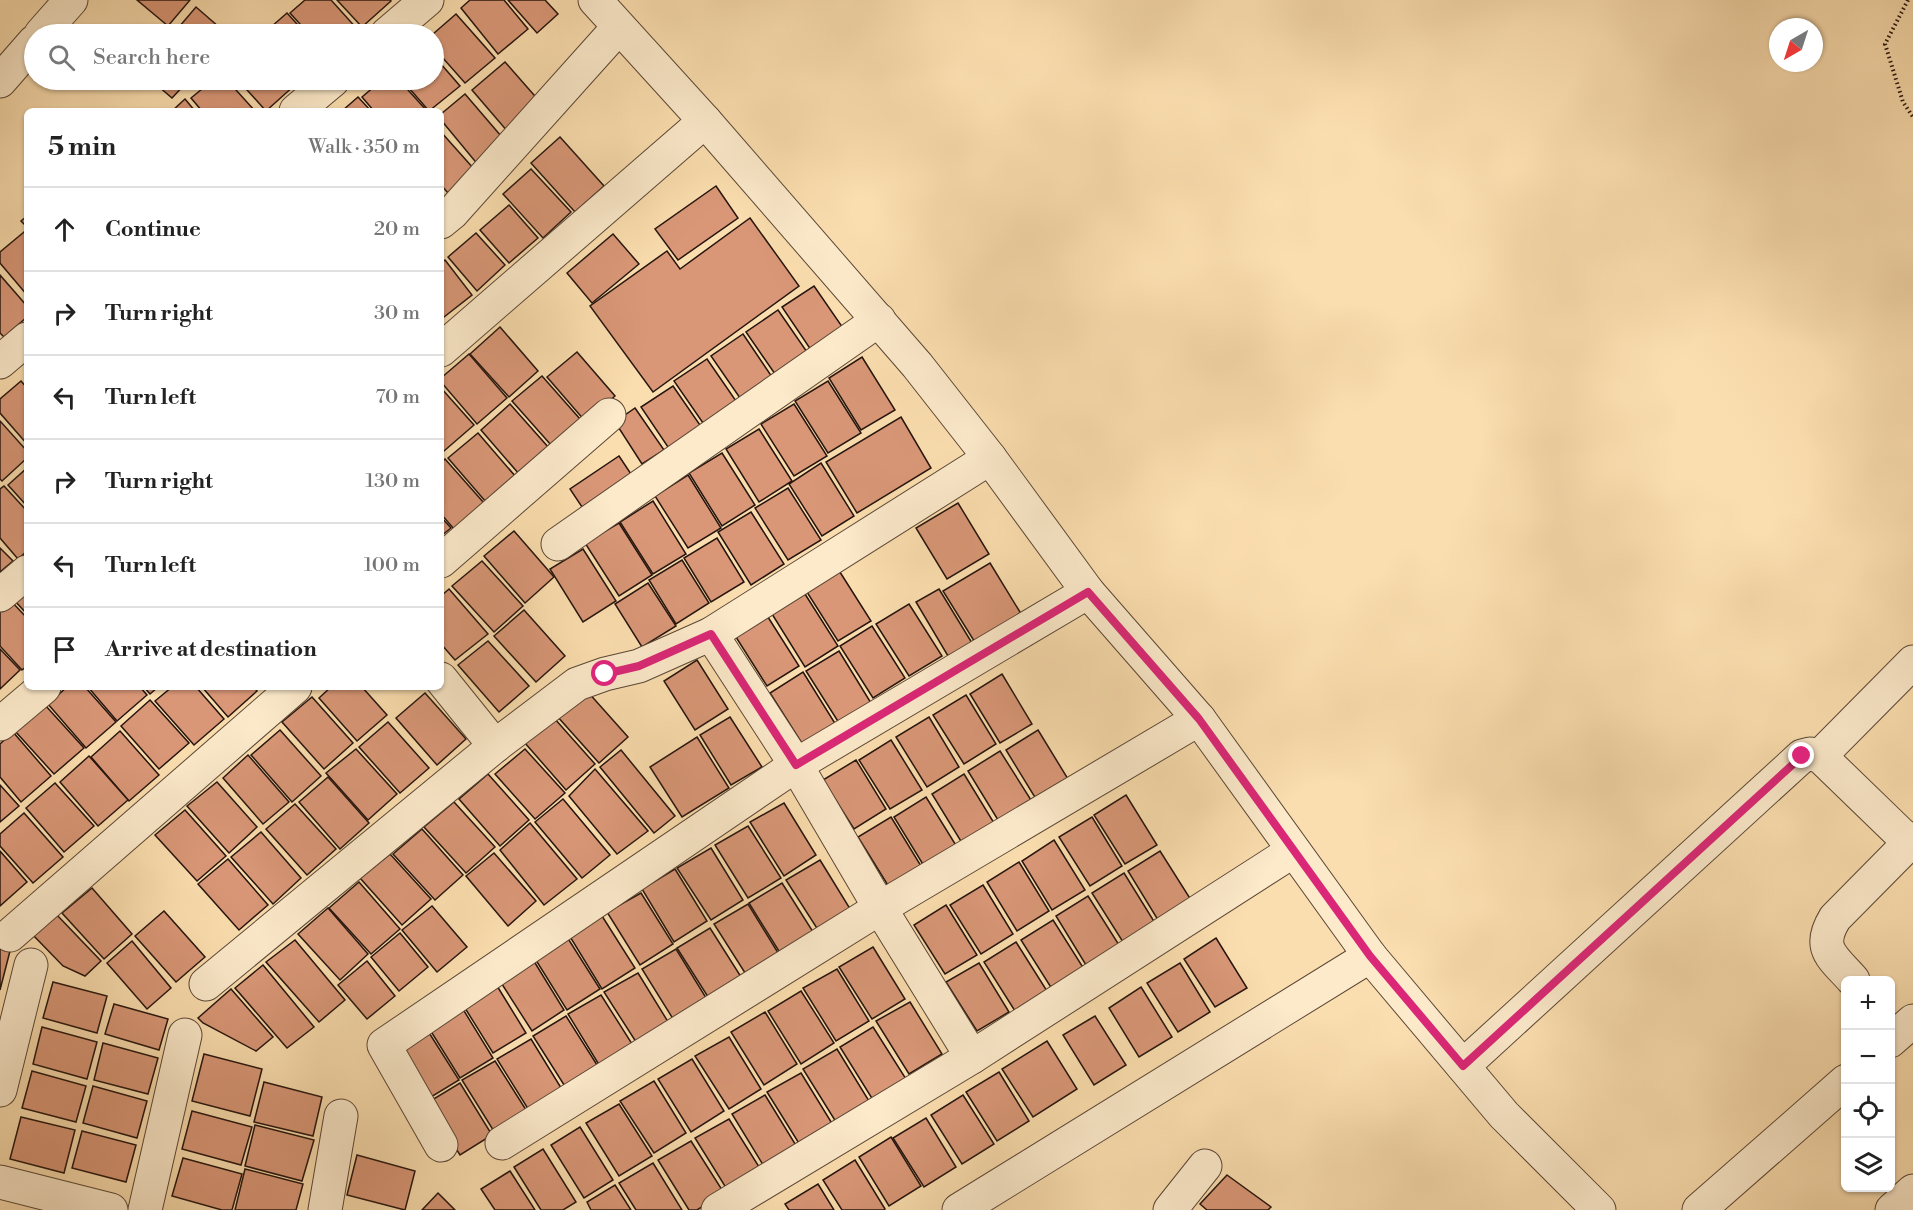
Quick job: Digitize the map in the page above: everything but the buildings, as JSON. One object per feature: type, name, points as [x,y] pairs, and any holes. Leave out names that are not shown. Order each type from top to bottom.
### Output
[{"type":"street","points":[[50,24],[71,0]]},
{"type":"street","points":[[399,24],[427,0]]},
{"type":"street","points":[[595,0],[618,28],[705,121],[917,365],[990,458],[1088,592],[1199,719],[1370,956],[1504,1115],[1599,1210]]},
{"type":"street","points":[[444,220],[618,28]]},
{"type":"street","points":[[0,81],[24,53]]},
{"type":"street","points":[[300,108],[321,90]]},
{"type":"street","points":[[444,347],[705,121]]},
{"type":"street","points":[[558,544],[879,320]]},
{"type":"street","points":[[0,362],[24,342]]},
{"type":"street","points":[[444,558],[609,415]]},
{"type":"street","points":[[206,984],[495,746],[577,684],[639,666],[711,634],[990,458]]},
{"type":"street","points":[[0,595],[24,575]]},
{"type":"street","points":[[441,1145],[384,1045],[796,765],[1088,592]]},
{"type":"street","points":[[711,634],[796,765],[880,908],[972,1057]]},
{"type":"street","points":[[1820,756],[1913,662]]},
{"type":"street","points":[[444,683],[495,746]]},
{"type":"street","points":[[0,724],[40,690]]},
{"type":"street","points":[[10,935],[293,690]]},
{"type":"street","points":[[502,1143],[880,908],[1199,719]]},
{"type":"street","points":[[1463,1066],[1802,756],[1810,754],[1820,756],[1912,842],[1834,918],[1826,932],[1827,950],[1849,976]]},
{"type":"street","points":[[718,1210],[972,1057],[1293,851]]},
{"type":"street","points":[[959,1210],[1370,956]]},
{"type":"street","points":[[0,1090],[31,965]]},
{"type":"street","points":[[145,1210],[185,1035]]},
{"type":"street","points":[[1699,1210],[1842,1084]]},
{"type":"street","points":[[325,1210],[341,1116]]},
{"type":"street","points":[[1170,1210],[1205,1166]]},
{"type":"street","points":[[0,1182],[111,1210]]},
{"type":"street","points":[[1892,1210],[1913,1191]]},
{"type":"path","points":[[1908,0],[1885,44],[1903,102],[1913,117]]},
{"type":"route","points":[[605,674],[639,666],[711,634],[796,765],[1088,592],[1199,719],[1370,956],[1463,1066],[1802,756]]}]
